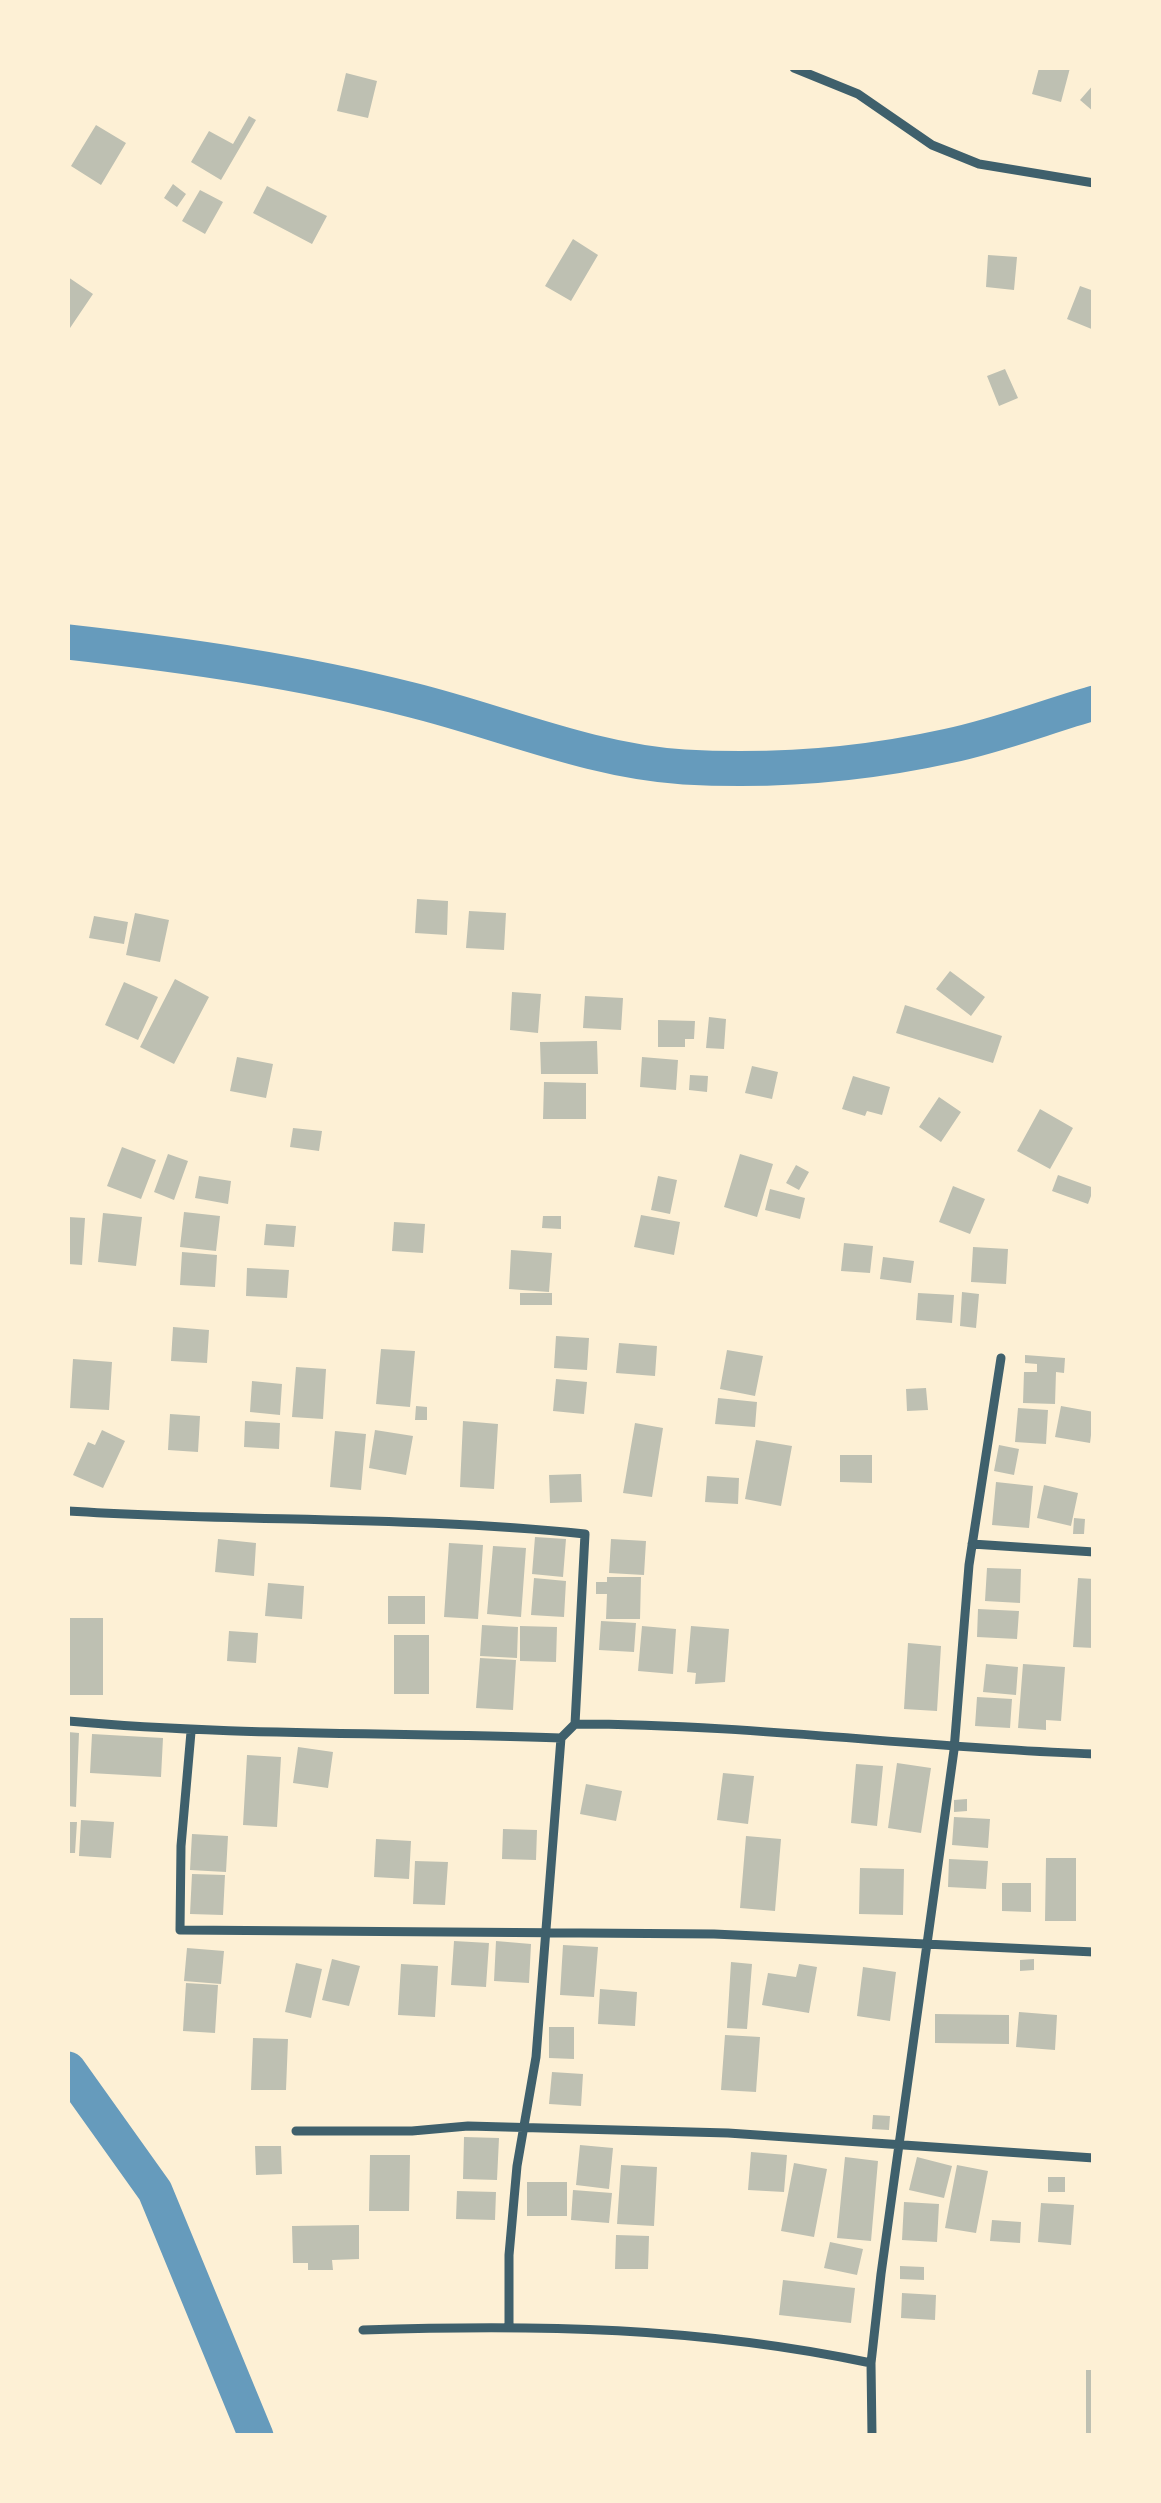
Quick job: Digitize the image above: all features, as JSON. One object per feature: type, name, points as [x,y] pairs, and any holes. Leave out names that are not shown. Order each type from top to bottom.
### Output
[{"type":"street","points":[[794,68],[858,94],[932,145],[979,164],[1094,183]]},
{"type":"street","points":[[872,2436],[870,2363],[954,1750],[972,1544],[1001,1358]]},
{"type":"street","points":[[68,1511],[220,1521],[487,1524],[585,1534],[575,1724],[561,1738],[546,1933],[511,2237],[508,2325]]},
{"type":"street","points":[[972,1544],[1094,1552]]},
{"type":"street","points":[[68,1721],[190,1732],[344,1730],[561,1738]]},
{"type":"street","points":[[575,1724],[689,1724],[954,1750],[1094,1754]]},
{"type":"street","points":[[190,1732],[180,1930],[714,1934],[1094,1952]]},
{"type":"street","points":[[296,2131],[526,2126],[728,2133],[899,2148],[1094,2158]]},
{"type":"street","points":[[364,2330],[508,2325],[602,2327],[769,2342],[870,2363]]},
{"type":"building","points":[[1039,68],[1070,68],[1061,102],[1032,94]]},
{"type":"building","points":[[346,73],[377,81],[368,118],[337,111]]},
{"type":"building","points":[[1094,84],[1094,112],[1080,100]]},
{"type":"building","points":[[249,116],[256,120],[221,180],[191,162],[209,131],[233,144]]},
{"type":"building","points":[[96,125],[126,143],[101,185],[71,166]]},
{"type":"building","points":[[173,184],[186,194],[177,207],[164,198]]},
{"type":"building","points":[[267,186],[327,216],[312,244],[253,213]]},
{"type":"building","points":[[200,190],[223,202],[205,234],[182,221]]},
{"type":"building","points":[[573,239],[598,255],[571,301],[545,286]]},
{"type":"building","points":[[988,255],[1017,257],[1014,290],[986,287]]},
{"type":"building","points":[[68,277],[93,294],[68,331]]},
{"type":"building","points":[[1080,286],[1094,291],[1094,330],[1067,319]]},
{"type":"building","points":[[1005,369],[1018,398],[999,406],[987,376]]},
{"type":"building","points":[[417,899],[448,901],[447,935],[415,933]]},
{"type":"building","points":[[469,911],[506,913],[504,950],[466,948]]},
{"type":"building","points":[[135,913],[169,920],[160,962],[126,955]]},
{"type":"building","points":[[94,916],[128,922],[124,944],[89,938]]},
{"type":"building","points":[[950,971],[985,997],[971,1016],[936,989]]},
{"type":"building","points":[[175,979],[209,997],[174,1064],[140,1047]]},
{"type":"building","points":[[124,982],[158,997],[138,1040],[105,1025]]},
{"type":"building","points":[[512,992],[541,994],[538,1033],[510,1030]]},
{"type":"building","points":[[585,996],[623,998],[621,1030],[583,1028]]},
{"type":"building","points":[[905,1005],[1002,1036],[993,1063],[896,1033]]},
{"type":"building","points":[[709,1017],[726,1019],[724,1049],[706,1048]]},
{"type":"building","points":[[658,1020],[695,1021],[694,1039],[685,1039],[685,1047],[658,1047]]},
{"type":"building","points":[[597,1041],[598,1074],[541,1074],[540,1042]]},
{"type":"building","points":[[237,1057],[273,1064],[266,1098],[230,1091]]},
{"type":"building","points":[[642,1057],[678,1060],[676,1090],[640,1087]]},
{"type":"building","points":[[752,1066],[778,1072],[772,1099],[745,1093]]},
{"type":"building","points":[[690,1075],[708,1076],[707,1092],[689,1090]]},
{"type":"building","points":[[853,1076],[890,1087],[882,1115],[867,1111],[865,1116],[842,1109]]},
{"type":"building","points":[[544,1082],[586,1083],[586,1119],[543,1119]]},
{"type":"building","points":[[939,1097],[961,1112],[941,1142],[919,1127]]},
{"type":"building","points":[[1040,1109],[1073,1128],[1050,1169],[1017,1151]]},
{"type":"building","points":[[293,1128],[322,1131],[319,1151],[290,1147]]},
{"type":"building","points":[[122,1147],[156,1160],[141,1199],[107,1186]]},
{"type":"building","points":[[168,1154],[188,1161],[174,1200],[154,1192]]},
{"type":"building","points":[[740,1154],[773,1164],[757,1217],[724,1207]]},
{"type":"building","points":[[796,1165],[809,1172],[799,1190],[786,1183]]},
{"type":"building","points":[[1058,1175],[1094,1188],[1088,1204],[1052,1191]]},
{"type":"building","points":[[199,1176],[231,1181],[228,1204],[195,1198]]},
{"type":"building","points":[[658,1176],[677,1180],[670,1214],[651,1210]]},
{"type":"building","points":[[953,1186],[985,1199],[970,1234],[939,1222]]},
{"type":"building","points":[[770,1189],[805,1198],[800,1219],[765,1210]]},
{"type":"building","points":[[184,1212],[220,1216],[216,1251],[180,1247]]},
{"type":"building","points":[[103,1213],[142,1217],[136,1266],[98,1262]]},
{"type":"building","points":[[641,1215],[680,1222],[674,1255],[634,1247]]},
{"type":"building","points":[[543,1216],[561,1216],[561,1229],[542,1228]]},
{"type":"building","points":[[68,1217],[85,1218],[82,1265],[68,1264]]},
{"type":"building","points":[[394,1222],[425,1224],[423,1253],[392,1251]]},
{"type":"building","points":[[266,1224],[296,1226],[294,1247],[264,1245]]},
{"type":"building","points":[[844,1243],[873,1246],[870,1273],[841,1271]]},
{"type":"building","points":[[973,1247],[1008,1249],[1006,1284],[971,1282]]},
{"type":"building","points":[[511,1250],[552,1253],[549,1292],[509,1289]]},
{"type":"building","points":[[182,1252],[217,1255],[215,1287],[180,1285]]},
{"type":"building","points":[[883,1257],[914,1261],[911,1283],[880,1279]]},
{"type":"building","points":[[247,1268],[289,1270],[287,1298],[246,1296]]},
{"type":"building","points":[[962,1292],[979,1294],[976,1328],[960,1326]]},
{"type":"building","points":[[520,1293],[552,1293],[552,1305],[520,1305]]},
{"type":"building","points":[[918,1293],[954,1295],[952,1323],[916,1320]]},
{"type":"building","points":[[173,1327],[209,1330],[207,1363],[171,1361]]},
{"type":"building","points":[[556,1336],[589,1338],[587,1370],[554,1368]]},
{"type":"building","points":[[619,1343],[657,1346],[655,1376],[616,1373]]},
{"type":"building","points":[[381,1349],[415,1351],[410,1407],[376,1404]]},
{"type":"building","points":[[727,1350],[763,1356],[755,1396],[720,1389]]},
{"type":"building","points":[[1025,1355],[1065,1358],[1064,1373],[1056,1372],[1055,1404],[1023,1403],[1024,1372],[1037,1372],[1037,1364],[1025,1363]]},
{"type":"building","points":[[73,1359],[112,1362],[109,1410],[70,1408]]},
{"type":"building","points":[[296,1367],[326,1369],[323,1419],[292,1417]]},
{"type":"building","points":[[556,1379],[587,1382],[584,1414],[553,1411]]},
{"type":"building","points":[[252,1381],[282,1384],[280,1415],[250,1412]]},
{"type":"building","points":[[926,1388],[928,1410],[907,1411],[906,1389]]},
{"type":"building","points":[[718,1398],[757,1402],[755,1427],[715,1424]]},
{"type":"building","points":[[416,1406],[427,1407],[427,1420],[415,1420]]},
{"type":"building","points":[[1061,1406],[1094,1412],[1090,1443],[1055,1437]]},
{"type":"building","points":[[1018,1408],[1048,1410],[1046,1444],[1015,1442]]},
{"type":"building","points":[[170,1414],[200,1416],[198,1452],[168,1450]]},
{"type":"building","points":[[245,1421],[280,1423],[279,1449],[244,1447]]},
{"type":"building","points":[[463,1421],[498,1424],[494,1489],[460,1487]]},
{"type":"building","points":[[635,1423],[663,1428],[652,1497],[623,1493]]},
{"type":"building","points":[[102,1430],[125,1441],[103,1488],[73,1475],[88,1442],[95,1445]]},
{"type":"building","points":[[375,1430],[413,1436],[406,1475],[369,1468]]},
{"type":"building","points":[[335,1431],[366,1434],[361,1490],[330,1487]]},
{"type":"building","points":[[756,1440],[792,1446],[781,1506],[745,1499]]},
{"type":"building","points":[[999,1445],[1019,1449],[1014,1475],[994,1471]]},
{"type":"building","points":[[840,1455],[872,1455],[872,1483],[840,1482]]},
{"type":"building","points":[[581,1474],[582,1502],[550,1503],[549,1475]]},
{"type":"building","points":[[707,1476],[739,1478],[738,1504],[705,1502]]},
{"type":"building","points":[[996,1482],[1033,1486],[1029,1528],[992,1525]]},
{"type":"building","points":[[1044,1485],[1078,1493],[1071,1526],[1037,1518]]},
{"type":"building","points":[[1074,1518],[1085,1519],[1084,1534],[1073,1534]]},
{"type":"building","points":[[535,1537],[566,1539],[563,1577],[532,1574]]},
{"type":"building","points":[[218,1539],[256,1543],[254,1576],[215,1572]]},
{"type":"building","points":[[611,1539],[646,1541],[644,1575],[609,1573]]},
{"type":"building","points":[[449,1543],[483,1545],[478,1619],[444,1617]]},
{"type":"building","points":[[493,1546],[526,1548],[521,1617],[487,1614]]},
{"type":"building","points":[[987,1568],[1021,1569],[1020,1603],[985,1601]]},
{"type":"building","points":[[607,1577],[641,1577],[640,1619],[606,1619],[607,1594],[596,1594],[596,1582],[607,1582]]},
{"type":"building","points":[[534,1578],[566,1581],[564,1617],[531,1615]]},
{"type":"building","points":[[1078,1578],[1094,1579],[1094,1648],[1073,1647]]},
{"type":"building","points":[[268,1583],[304,1586],[302,1619],[265,1616]]},
{"type":"building","points":[[388,1596],[425,1596],[425,1624],[388,1624]]},
{"type":"building","points":[[978,1609],[1019,1611],[1017,1639],[977,1637]]},
{"type":"building","points":[[70,1618],[103,1618],[103,1695],[70,1695]]},
{"type":"building","points":[[601,1621],[636,1623],[634,1652],[599,1650]]},
{"type":"building","points":[[482,1625],[518,1627],[517,1658],[480,1656]]},
{"type":"building","points":[[520,1626],[557,1627],[556,1662],[520,1661]]},
{"type":"building","points":[[642,1626],[676,1629],[673,1674],[638,1671]]},
{"type":"building","points":[[691,1626],[729,1629],[725,1682],[695,1684],[696,1673],[687,1672]]},
{"type":"building","points":[[229,1631],[258,1633],[256,1663],[227,1661]]},
{"type":"building","points":[[394,1635],[429,1635],[429,1694],[394,1694]]},
{"type":"building","points":[[908,1643],[941,1646],[937,1711],[904,1709]]},
{"type":"building","points":[[480,1658],[516,1660],[513,1710],[476,1708]]},
{"type":"building","points":[[986,1664],[1018,1667],[1016,1695],[983,1692]]},
{"type":"building","points":[[1023,1664],[1065,1667],[1061,1721],[1046,1720],[1046,1730],[1018,1728]]},
{"type":"building","points":[[977,1697],[1012,1699],[1010,1728],[975,1726]]},
{"type":"building","points":[[68,1732],[79,1733],[76,1807],[68,1806]]},
{"type":"building","points":[[92,1734],[163,1738],[161,1777],[90,1773]]},
{"type":"building","points":[[298,1747],[333,1752],[328,1788],[293,1783]]},
{"type":"building","points":[[247,1755],[281,1757],[277,1827],[243,1825]]},
{"type":"building","points":[[897,1763],[931,1768],[921,1833],[888,1828]]},
{"type":"building","points":[[856,1764],[883,1766],[877,1826],[851,1823]]},
{"type":"building","points":[[723,1773],[754,1776],[748,1824],[717,1820]]},
{"type":"building","points":[[586,1784],[622,1791],[616,1821],[580,1814]]},
{"type":"building","points":[[967,1799],[967,1811],[954,1812],[954,1800]]},
{"type":"building","points":[[954,1817],[990,1819],[988,1848],[952,1845]]},
{"type":"building","points":[[81,1820],[114,1822],[111,1858],[79,1856]]},
{"type":"building","points":[[68,1822],[77,1822],[75,1853],[68,1853]]},
{"type":"building","points":[[503,1829],[537,1830],[536,1860],[502,1859]]},
{"type":"building","points":[[192,1834],[228,1836],[226,1872],[190,1870]]},
{"type":"building","points":[[746,1836],[781,1839],[775,1911],[740,1908]]},
{"type":"building","points":[[376,1839],[411,1841],[409,1879],[374,1877]]},
{"type":"building","points":[[1046,1858],[1076,1858],[1076,1921],[1045,1921]]},
{"type":"building","points":[[949,1859],[988,1861],[986,1889],[948,1887]]},
{"type":"building","points":[[415,1861],[448,1862],[445,1905],[413,1904]]},
{"type":"building","points":[[860,1868],[904,1869],[903,1915],[859,1914]]},
{"type":"building","points":[[192,1874],[225,1875],[223,1915],[190,1914]]},
{"type":"building","points":[[1002,1883],[1031,1883],[1031,1912],[1002,1911]]},
{"type":"building","points":[[454,1941],[489,1943],[486,1987],[451,1985]]},
{"type":"building","points":[[496,1941],[531,1944],[529,1983],[494,1981]]},
{"type":"building","points":[[563,1945],[598,1947],[594,1997],[560,1995]]},
{"type":"building","points":[[187,1948],[224,1951],[221,1984],[184,1981]]},
{"type":"building","points":[[332,1959],[360,1966],[349,2006],[322,2000]]},
{"type":"building","points":[[1034,1959],[1034,1970],[1020,1971],[1020,1960]]},
{"type":"building","points":[[731,1962],[752,1964],[747,2029],[727,2028]]},
{"type":"building","points":[[296,1963],[322,1969],[311,2018],[285,2012]]},
{"type":"building","points":[[401,1964],[438,1966],[435,2017],[398,2015]]},
{"type":"building","points":[[799,1964],[817,1967],[809,2013],[762,2005],[768,1973],[796,1977]]},
{"type":"building","points":[[863,1967],[896,1972],[890,2021],[857,2016]]},
{"type":"building","points":[[186,1983],[218,1985],[215,2033],[183,2031]]},
{"type":"building","points":[[600,1989],[637,1992],[635,2026],[598,2024]]},
{"type":"building","points":[[1019,2012],[1057,2015],[1055,2050],[1016,2047]]},
{"type":"building","points":[[935,2014],[1009,2015],[1009,2044],[935,2043]]},
{"type":"building","points":[[549,2027],[574,2027],[574,2059],[549,2058]]},
{"type":"building","points":[[725,2035],[760,2037],[756,2092],[721,2090]]},
{"type":"building","points":[[253,2038],[288,2039],[286,2090],[251,2090]]},
{"type":"building","points":[[552,2072],[583,2074],[581,2106],[549,2104]]},
{"type":"building","points":[[873,2115],[890,2116],[889,2130],[872,2129]]},
{"type":"building","points":[[464,2137],[499,2138],[497,2180],[463,2179]]},
{"type":"building","points":[[580,2145],[613,2148],[609,2189],[576,2185]]},
{"type":"building","points":[[255,2146],[281,2146],[282,2174],[256,2175]]},
{"type":"building","points":[[751,2152],[787,2155],[784,2192],[748,2190]]},
{"type":"building","points":[[370,2155],[410,2155],[409,2211],[369,2211]]},
{"type":"building","points":[[845,2157],[878,2161],[871,2241],[837,2238]]},
{"type":"building","points":[[917,2157],[952,2166],[944,2198],[909,2190]]},
{"type":"building","points":[[794,2163],[827,2169],[814,2237],[781,2231]]},
{"type":"building","points":[[621,2165],[657,2167],[654,2226],[617,2224]]},
{"type":"building","points":[[957,2165],[988,2171],[976,2233],[945,2228]]},
{"type":"building","points":[[1048,2177],[1065,2177],[1065,2192],[1048,2192]]},
{"type":"building","points":[[527,2182],[567,2182],[567,2216],[527,2216]]},
{"type":"building","points":[[573,2190],[612,2193],[609,2223],[571,2220]]},
{"type":"building","points":[[457,2191],[496,2192],[495,2220],[456,2219]]},
{"type":"building","points":[[904,2202],[939,2204],[937,2242],[902,2240]]},
{"type":"building","points":[[1041,2203],[1074,2205],[1071,2245],[1038,2242]]},
{"type":"building","points":[[992,2220],[1021,2222],[1020,2243],[990,2241]]},
{"type":"building","points":[[359,2225],[359,2259],[332,2260],[333,2270],[308,2270],[308,2263],[293,2263],[292,2226]]},
{"type":"building","points":[[616,2235],[649,2236],[648,2269],[615,2269]]},
{"type":"building","points":[[830,2242],[863,2249],[857,2275],[824,2268]]},
{"type":"building","points":[[900,2266],[924,2267],[924,2280],[900,2279]]},
{"type":"building","points":[[783,2280],[855,2288],[851,2323],[779,2315]]},
{"type":"building","points":[[902,2293],[936,2295],[935,2320],[901,2318]]},
{"type":"building","points":[[1086,2370],[1094,2370],[1094,2436],[1086,2436]]},
{"type":"waterway","points":[[68,642],[284,672],[445,709],[580,749],[684,767],[784,768],[916,753],[1003,732],[1094,703]]},
{"type":"waterway","points":[[68,2069],[155,2191],[256,2436]]}]
